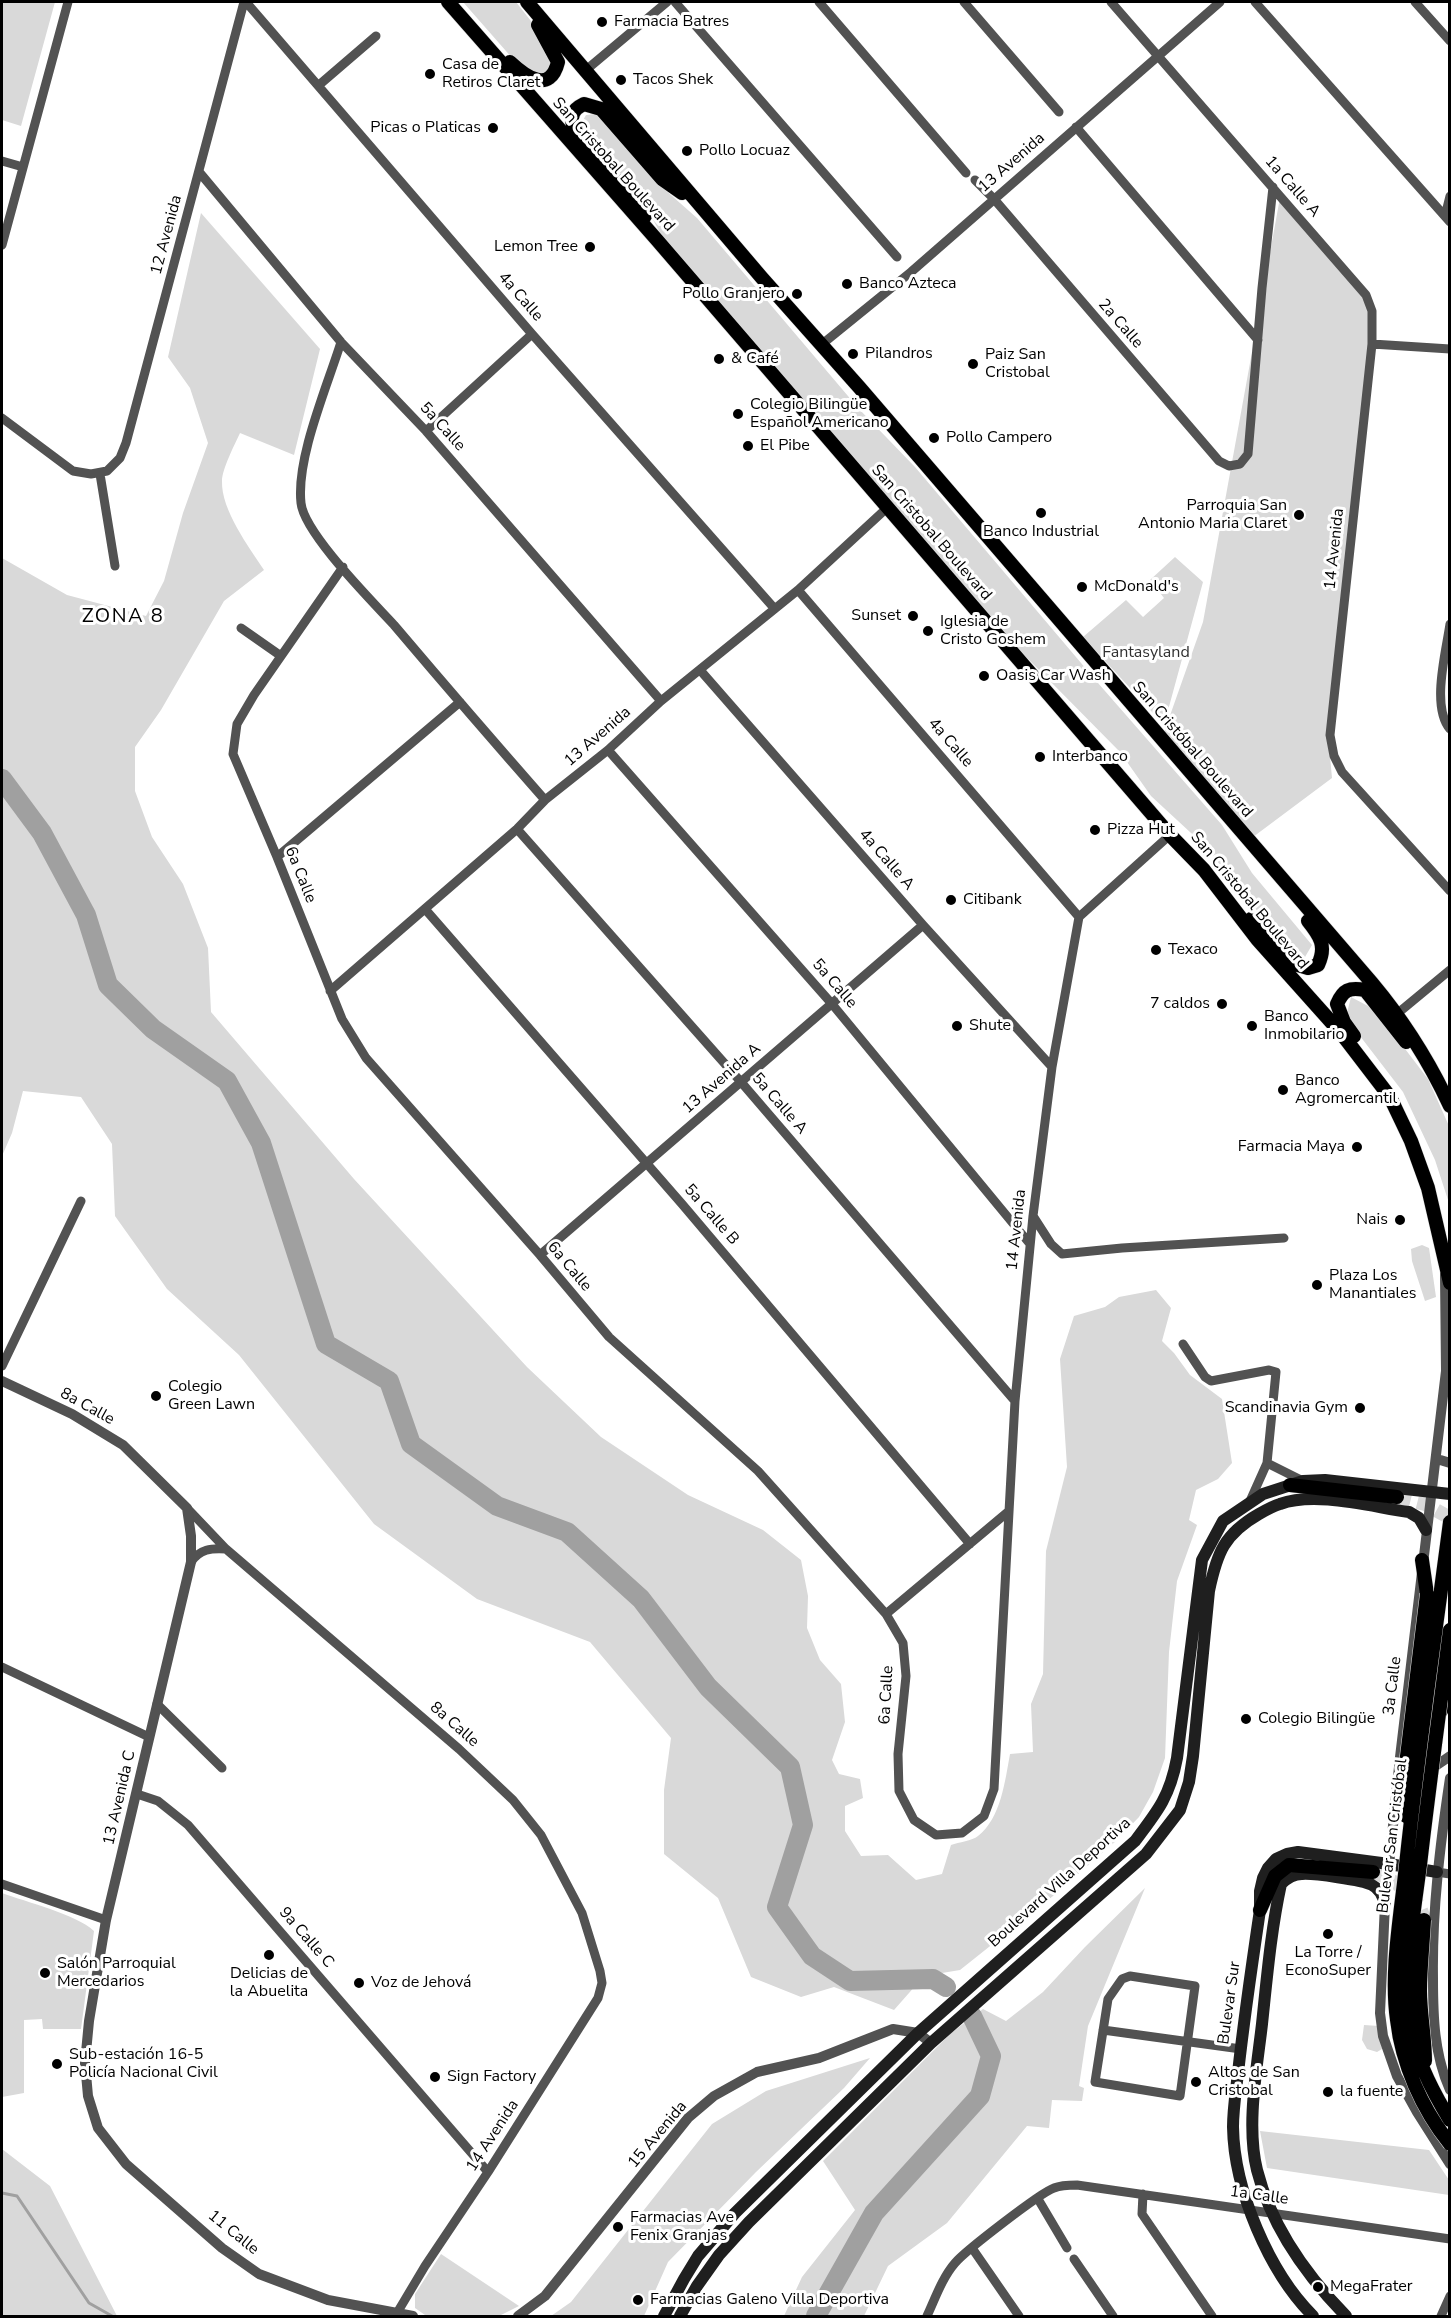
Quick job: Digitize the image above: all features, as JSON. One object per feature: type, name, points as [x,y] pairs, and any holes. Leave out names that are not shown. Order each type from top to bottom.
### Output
[{"type":"main road","name":"San Cristobal Boulevard","points":[[448,2],[657,240],[1170,835],[1204,870],[1257,939],[1341,1033],[1390,1097],[1411,1141],[1428,1188],[1442,1243],[1445,1268]]},
{"type":"main road","points":[[458,2],[517,68],[532,79],[543,80],[551,77],[558,62],[541,29],[521,2]]},
{"type":"main road","points":[[528,2],[698,204],[821,345]]},
{"type":"main road","points":[[657,240],[643,210],[578,136],[572,118],[576,109],[584,104],[601,109],[662,179],[698,204]]},
{"type":"main road","name":"San Cristóbal Boulevard","points":[[821,345],[1398,1014],[1435,1075],[1449,1106]]},
{"type":"main road","points":[[1204,870],[1298,965],[1308,968],[1318,965],[1323,956],[1324,945],[1318,933],[1267,872],[1230,819]]},
{"type":"main road","points":[[1390,1097],[1381,1075],[1340,1013],[1337,1004],[1341,994],[1347,989],[1365,990],[1435,1075]]},
{"type":"main road","points":[[1445,1268],[1449,1283]]},
{"type":"main road","name":"Boulevard Villa Deportiva","points":[[680,2316],[702,2278],[749,2222],[931,2043],[1146,1854],[1180,1810],[1189,1782],[1193,1756],[1202,1560],[1223,1521],[1250,1501],[1275,1488],[1296,1483],[1325,1480],[1449,1494]]},
{"type":"main road","points":[[1296,1483],[1397,1497]]},
{"type":"main road","name":"Boulevard Villa Deportiva","points":[[664,2316],[684,2279],[712,2238],[918,2033],[1135,1841],[1163,1803],[1173,1782],[1198,1634],[1213,1569],[1223,1545],[1236,1528],[1270,1508],[1294,1501],[1326,1500],[1409,1512],[1419,1518],[1426,1530]]},
{"type":"main road","name":"Bulevar San Cristóbal","points":[[1449,1522],[1409,1838],[1395,1990],[1396,2020],[1410,2076],[1449,2144]]},
{"type":"main road","points":[[1409,1838],[1404,1798],[1405,1772],[1427,1594],[1422,1560]]},
{"type":"main road","name":"Bulevar San Cristóbal","points":[[1449,1630],[1410,1942],[1409,2012],[1413,2035],[1425,2069],[1449,2120]]},
{"type":"main road","points":[[1439,1715],[1449,1690]]},
{"type":"main road","name":"Bulevar Sur","points":[[1313,2316],[1301,2305],[1274,2265],[1250,2210],[1235,2157],[1233,2126],[1240,2049],[1260,1910],[1260,1892],[1263,1878],[1276,1859],[1298,1852],[1389,1863]]},
{"type":"main road","points":[[1389,1863],[1443,1873]]},
{"type":"main road","points":[[1260,1910],[1275,1876],[1289,1865],[1373,1872]]},
{"type":"main road","name":"Bulevar Sur","points":[[1346,2316],[1318,2287],[1271,2213],[1256,2169],[1253,2113],[1258,2060],[1276,1904],[1281,1884],[1289,1876],[1302,1874],[1365,1882],[1382,1894],[1385,1904]]},
{"type":"main road","points":[[1424,1920],[1420,1990],[1425,2069]]},
{"type":"street","points":[[2,242],[68,2]]},
{"type":"street","name":"4a Calle","points":[[245,2],[532,334],[774,608]]},
{"type":"street","name":"12 Avenida","points":[[104,472],[120,459],[126,443],[245,2]]},
{"type":"street","points":[[586,70],[667,2]]},
{"type":"street","points":[[675,2],[897,257]]},
{"type":"street","points":[[819,2],[966,173]]},
{"type":"street","points":[[964,2],[1059,112]]},
{"type":"street","name":"1a Calle A","points":[[1111,2],[1366,295],[1372,310],[1372,344]]},
{"type":"street","name":"13 Avenida","points":[[821,345],[911,272],[1220,2]]},
{"type":"street","points":[[1255,2],[1447,219]]},
{"type":"street","points":[[1415,2],[1449,41]]},
{"type":"street","points":[[319,85],[376,36]]},
{"type":"street","points":[[1076,127],[1258,340]]},
{"type":"street","points":[[2,161],[23,167]]},
{"type":"street","name":"5a Calle","points":[[200,173],[341,342],[426,431],[661,701]]},
{"type":"street","name":"2a Calle","points":[[975,180],[994,199],[1218,461],[1229,466],[1240,464],[1248,454],[1258,340]]},
{"type":"street","points":[[1258,340],[1273,188]]},
{"type":"street","points":[[1447,219],[1449,196]]},
{"type":"street","points":[[426,431],[532,334]]},
{"type":"street","points":[[341,342],[304,461],[300,484],[301,507],[306,519],[343,567],[545,800]]},
{"type":"street","points":[[1372,344],[1449,349]]},
{"type":"street","name":"14 Avenida","points":[[1372,344],[1330,735],[1334,756],[1342,772],[1449,891]]},
{"type":"street","points":[[2,418],[73,471],[104,472],[115,566]]},
{"type":"street","name":"13 Avenida","points":[[330,991],[517,829],[545,800],[608,750],[661,701],[798,590],[888,507]]},
{"type":"street","points":[[241,628],[281,656],[343,567]]},
{"type":"street","name":"4a Calle","points":[[798,590],[1079,917]]},
{"type":"street","points":[[1447,726],[1440,691],[1449,624]]},
{"type":"street","name":"6a Calle","points":[[281,656],[237,724],[233,754],[342,1019],[366,1058],[540,1255],[609,1337],[758,1471],[886,1614],[903,1643],[906,1676],[898,1754],[899,1791],[914,1820],[936,1835],[962,1833],[984,1816],[994,1789],[1010,1511]]},
{"type":"street","name":"4a Calle A","points":[[700,670],[923,925],[1052,1067]]},
{"type":"street","points":[[277,857],[460,702]]},
{"type":"street","name":"5a Calle","points":[[608,750],[832,1004],[1030,1244]]},
{"type":"street","name":"5a Calle A","points":[[517,829],[741,1082],[1015,1401]]},
{"type":"street","points":[[1079,917],[1170,835]]},
{"type":"street","name":"5a Calle B","points":[[425,909],[970,1544]]},
{"type":"street","name":"14 Avenida","points":[[1010,1511],[1015,1401],[1033,1215],[1052,1067],[1079,917]]},
{"type":"street","name":"13 Avenida A","points":[[540,1255],[923,925]]},
{"type":"street","points":[[1398,1014],[1449,970]]},
{"type":"street","points":[[2,1366],[81,1201]]},
{"type":"street","points":[[1033,1215],[1051,1244],[1062,1254],[1284,1238]]},
{"type":"street","name":"3a Calle","points":[[1445,1268],[1446,1371],[1437,1459],[1422,1560],[1389,1863],[1380,2008],[1383,2036],[1397,2076],[1449,2164]]},
{"type":"street","points":[[1183,1344],[1205,1377],[1211,1381],[1269,1370],[1276,1372],[1267,1463],[1250,1501]]},
{"type":"street","name":"8a Calle","points":[[2,1381],[72,1414],[123,1445],[226,1549],[459,1749],[513,1800],[541,1834],[582,1914],[600,1971]]},
{"type":"street","points":[[1437,1459],[1449,1463]]},
{"type":"street","points":[[1267,1463],[1296,1483]]},
{"type":"street","name":"13 Avenida C","points":[[88,2096],[86,2063],[89,2021],[106,1920],[191,1562],[191,1536],[187,1508]]},
{"type":"street","points":[[886,1614],[1010,1511]]},
{"type":"street","points":[[191,1562],[197,1554],[210,1548],[226,1549]]},
{"type":"street","points":[[2,1667],[149,1737]]},
{"type":"street","points":[[158,1704],[222,1768]]},
{"type":"street","points":[[1400,1757],[1408,1766],[1426,1768],[1437,1765],[1449,1756]]},
{"type":"street","points":[[1449,1778],[1433,1995],[1436,2046],[1442,2073],[1449,2090]]},
{"type":"street","name":"9a Calle C","points":[[137,1794],[158,1801],[188,1825],[488,2172]]},
{"type":"street","points":[[2,1884],[106,1920]]},
{"type":"street","name":"14 Avenida","points":[[397,2313],[598,1998],[602,1983],[600,1971]]},
{"type":"street","points":[[1130,1976],[1196,1986],[1187,2042],[1180,2096],[1095,2082],[1108,1999],[1122,1979],[1130,1976]]},
{"type":"street","points":[[1380,2008],[1424,2006],[1433,1995]]},
{"type":"street","name":"15 Avenida","points":[[519,2316],[545,2296],[688,2118],[714,2096],[757,2072],[819,2058],[893,2029],[918,2033]]},
{"type":"street","points":[[1103,2030],[1240,2049]]},
{"type":"street","points":[[918,2033],[931,2043]]},
{"type":"street","name":"11 Calle","points":[[88,2096],[98,2128],[126,2164],[222,2248],[260,2274],[328,2300],[413,2316]]},
{"type":"street","name":"1a Calle","points":[[1038,2199],[1053,2188],[1077,2185],[1449,2239]]},
{"type":"street","points":[[1143,2194],[1142,2214],[1212,2316]]},
{"type":"street","points":[[927,2316],[944,2278],[955,2262],[1038,2199],[1067,2248]]},
{"type":"street","points":[[972,2248],[1017,2315]]},
{"type":"street","points":[[1074,2259],[1113,2316]]},
{"type":"street","points":[[1441,2316],[1449,2296]]},
{"type":"green space","points":[[2,2],[55,2],[21,126],[2,120]]},
{"type":"green space","points":[[463,2],[516,2],[557,54],[547,82],[513,59]]},
{"type":"green space","points":[[595,114],[604,120],[663,188],[697,218],[859,409],[915,467],[1222,825],[1252,873],[1312,945],[1305,957],[1297,956],[1288,949],[1204,845],[1151,796],[1120,752],[973,603],[666,244],[650,214],[581,130],[586,115]]},
{"type":"green space","points":[[1281,192],[1374,309],[1328,734],[1332,778],[1249,840],[1161,741],[1203,622]]},
{"type":"green space","points":[[201,213],[320,349],[294,455],[240,433],[224,470],[222,481],[226,504],[244,539],[264,570],[224,601],[161,710],[135,747],[135,791],[152,837],[183,884],[208,948],[211,1012],[354,1179],[527,1367],[601,1437],[688,1495],[763,1530],[801,1560],[808,1596],[807,1628],[820,1660],[841,1684],[845,1722],[832,1760],[839,1774],[860,1779],[863,1798],[845,1806],[845,1831],[861,1856],[888,1855],[916,1880],[942,1874],[951,1845],[975,1838],[992,1819],[1001,1798],[1010,1754],[1033,1752],[1031,1704],[1043,1674],[1046,1551],[1067,1467],[1060,1359],[1074,1316],[1105,1307],[1119,1297],[1156,1290],[1171,1308],[1162,1341],[1190,1375],[1222,1399],[1232,1463],[1218,1479],[1196,1490],[1189,1520],[1197,1525],[1177,1581],[1169,1652],[1165,1758],[1153,1792],[1139,1817],[1116,1841],[1053,1896],[960,1970],[924,1976],[894,2010],[834,1987],[801,1997],[751,1977],[718,1898],[664,1854],[664,1790],[671,1738],[590,1642],[477,1599],[374,1524],[239,1355],[167,1289],[115,1216],[112,1144],[81,1097],[23,1091],[12,1133],[2,1156],[2,558],[67,595],[146,616],[164,581],[183,513],[208,443],[190,388],[168,357]]},
{"type":"green space","name":"Fantasyland","points":[[1175,557],[1203,582],[1164,725],[1083,637],[1126,600],[1143,617],[1164,598],[1150,580]]},
{"type":"green space","points":[[1351,997],[1368,1006],[1383,1020],[1428,1079],[1449,1126],[1449,1203],[1435,1160],[1403,1092],[1350,1023],[1347,1013]]},
{"type":"green space","points":[[1422,1245],[1429,1248],[1436,1297],[1425,1301],[1412,1261],[1411,1249]]},
{"type":"green space","points":[[1145,1888],[1088,2026],[1079,2086],[1084,2088],[1082,2101],[1052,2100],[1049,2128],[1027,2126],[947,2223],[888,2266],[864,2316],[784,2316],[802,2277],[855,2210],[823,2161],[951,2033],[983,2009],[1006,2021],[1043,1992]]},
{"type":"green space","points":[[2,1893],[63,1914],[94,1931],[81,2029],[43,2029],[42,2019],[24,2020],[24,2093],[2,2097]]},
{"type":"green space","name":"la fuente","points":[[1364,2025],[1379,2026],[1382,2049],[1377,2052],[1367,2049],[1362,2040]]},
{"type":"green space","points":[[870,2058],[844,2088],[756,2172],[668,2262],[644,2316],[551,2316],[571,2302],[712,2124],[766,2091]]},
{"type":"green space","points":[[1260,2131],[1429,2150],[1449,2180],[1449,2195],[1267,2168]]},
{"type":"green space","points":[[2,2149],[50,2186],[117,2316],[2,2316]]},
{"type":"green space","points":[[441,2254],[519,2306],[499,2316],[425,2315],[415,2308],[415,2294]]},
{"type":"waterway","points":[[2,779],[42,833],[86,915],[108,985],[153,1029],[227,1081],[261,1143],[326,1344],[389,1381],[411,1444],[497,1506],[567,1532],[641,1599],[708,1687],[790,1767],[803,1825],[777,1907],[812,1956],[850,1981],[933,1979],[946,1987]]},
{"type":"waterway","points":[[816,2316],[874,2213],[980,2096],[991,2056],[972,2016]]},
{"type":"waterway","points":[[2,2193],[17,2196],[89,2303],[112,2316]]},
{"type":"tunnel","points":[[1397,1497],[1425,1504],[1450,1518]]},
{"type":"tunnel","points":[[1373,1872],[1398,1884],[1412,1896],[1422,1911],[1424,1920]]},
{"type":"place","name":"Farmacia Batres","points":[[602,22]]},
{"type":"place","name":"Casa de Retiros Claret","points":[[430,74]]},
{"type":"place","name":"Tacos Shek","points":[[621,80]]},
{"type":"place","name":"Picas o Platicas","points":[[493,128]]},
{"type":"place","name":"Pollo Locuaz","points":[[687,151]]},
{"type":"place","name":"Lemon Tree","points":[[590,247]]},
{"type":"place","name":"Banco Azteca","points":[[847,284]]},
{"type":"place","name":"Pollo Granjero","points":[[797,294]]},
{"type":"place","name":"Pilandros","points":[[853,354]]},
{"type":"place","name":"& Café","points":[[719,359]]},
{"type":"place","name":"Paiz San Cristobal","points":[[973,364]]},
{"type":"place","name":"Colegio Bilingüe Español Americano","points":[[738,414]]},
{"type":"place","name":"Pollo Campero","points":[[934,438]]},
{"type":"place","name":"El Pibe","points":[[748,446]]},
{"type":"place","name":"Banco Industrial","points":[[1041,513]]},
{"type":"place","name":"Parroquia San Antonio Maria Claret","points":[[1299,515]]},
{"type":"place","name":"McDonald's","points":[[1082,587]]},
{"type":"place","name":"Sunset","points":[[913,616]]},
{"type":"place","name":"Iglesia de Cristo Goshem","points":[[928,631]]},
{"type":"place","name":"Oasis Car Wash","points":[[984,676]]},
{"type":"place","name":"Interbanco","points":[[1040,757]]},
{"type":"place","name":"Pizza Hut","points":[[1095,830]]},
{"type":"place","name":"Citibank","points":[[951,900]]},
{"type":"place","name":"Texaco","points":[[1156,950]]},
{"type":"place","name":"7 caldos","points":[[1222,1004]]},
{"type":"place","name":"Shute","points":[[957,1026]]},
{"type":"place","name":"Banco Inmobilario","points":[[1252,1026]]},
{"type":"place","name":"Banco Agromercantil","points":[[1283,1090]]},
{"type":"place","name":"Farmacia Maya","points":[[1357,1147]]},
{"type":"place","name":"Nais","points":[[1400,1220]]},
{"type":"place","name":"Plaza Los Manantiales","points":[[1317,1285]]},
{"type":"place","name":"Colegio Green Lawn","points":[[156,1396]]},
{"type":"place","name":"Scandinavia Gym","points":[[1360,1408]]},
{"type":"place","name":"Colegio Bilingüe","points":[[1246,1719]]},
{"type":"place","name":"La Torre / EconoSuper","points":[[1328,1934]]},
{"type":"place","name":"Delicias de la Abuelita","points":[[269,1955]]},
{"type":"place","name":"Salón Parroquial Mercedarios","points":[[45,1973]]},
{"type":"place","name":"Voz de Jehová","points":[[359,1983]]},
{"type":"place","name":"Sub-estación 16-5 Policía Nacional Civil","points":[[57,2064]]},
{"type":"place","name":"Sign Factory","points":[[435,2077]]},
{"type":"place","name":"Altos de San Cristobal","points":[[1196,2082]]},
{"type":"place","name":"la fuente","points":[[1328,2092]]},
{"type":"place","name":"Farmacias Ave Fenix Granjas","points":[[618,2227]]},
{"type":"place","name":"MegaFrater","points":[[1318,2287]]},
{"type":"place","name":"Farmacias Galeno Villa Deportiva","points":[[638,2300]]},
{"type":"district","name":"ZONA 8","points":[[123,617]]}]
